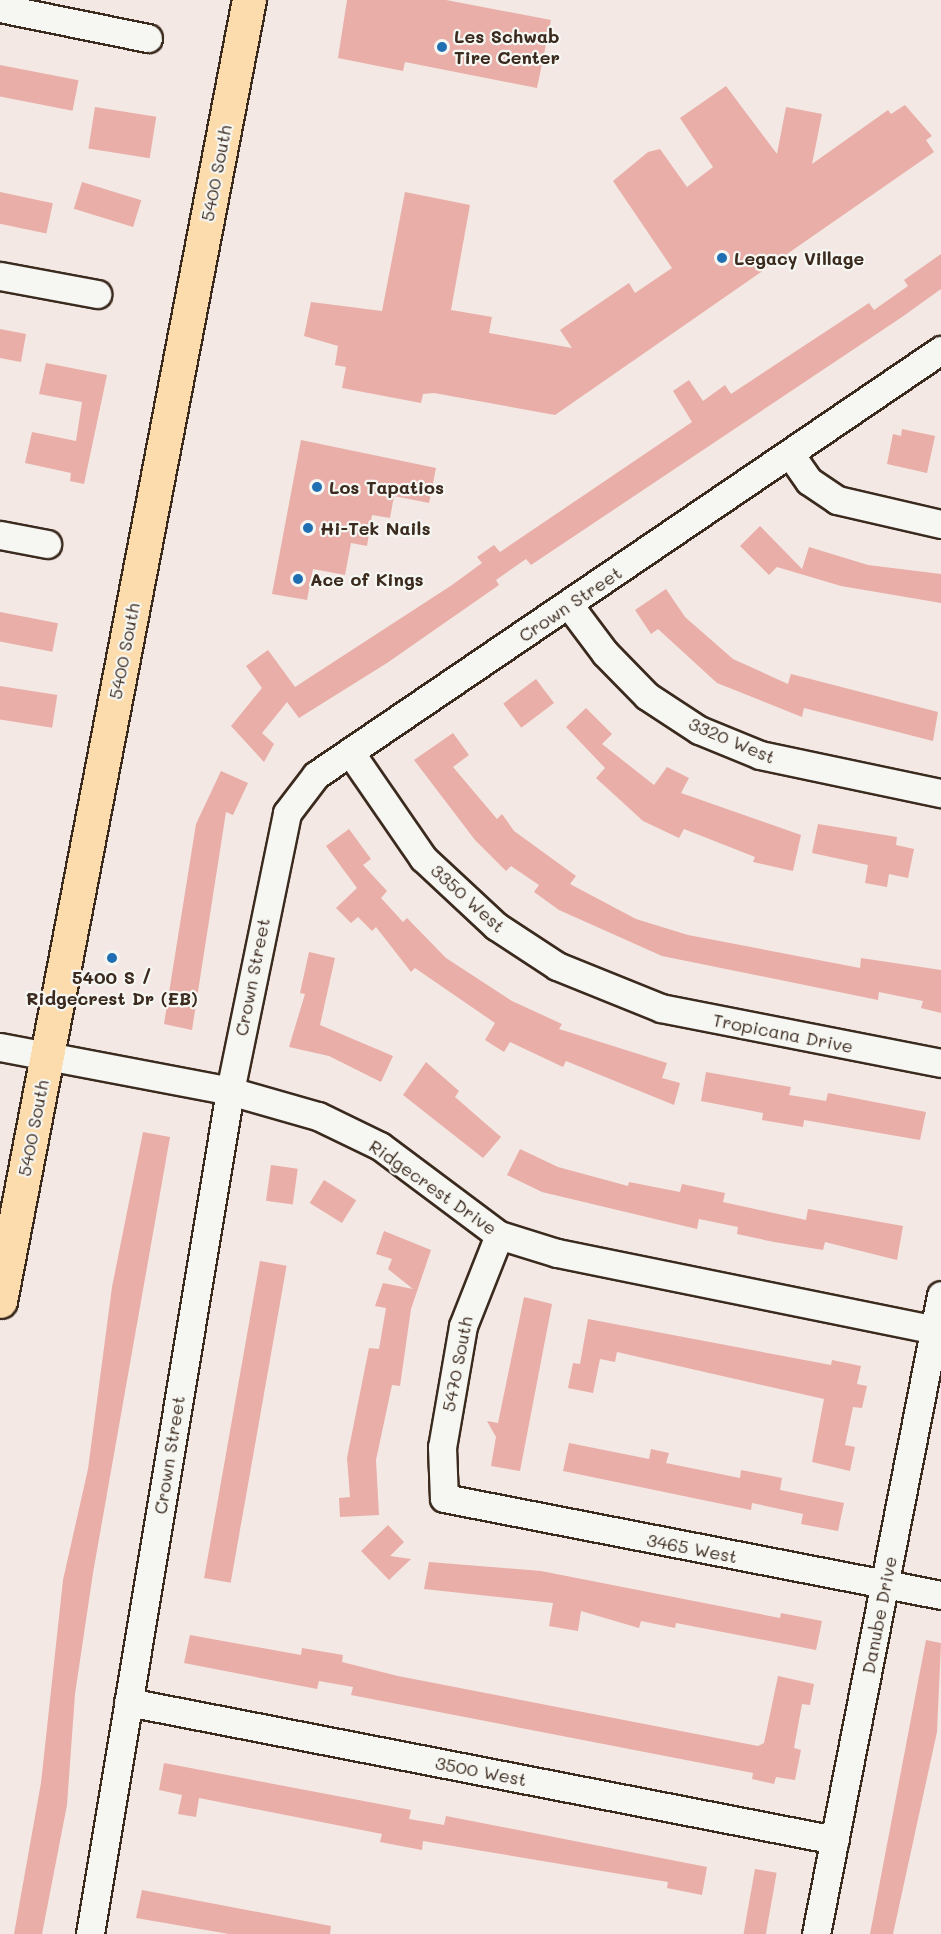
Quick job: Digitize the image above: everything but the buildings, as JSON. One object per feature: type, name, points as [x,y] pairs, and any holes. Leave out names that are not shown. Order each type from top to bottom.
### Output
[{"type":"main road","name":"5400 South","points":[[0,1301],[249,0]]},
{"type":"street","points":[[0,8],[148,38]]},
{"type":"street","points":[[0,276],[97,294]]},
{"type":"street","name":"Crown Street","points":[[90,1934],[230,1090],[287,813],[316,775],[570,605],[941,351]]},
{"type":"street","points":[[790,454],[809,481],[837,500],[941,524]]},
{"type":"street","points":[[0,535],[48,544]]},
{"type":"street","name":"3320 West","points":[[570,605],[604,653],[647,696],[699,730],[760,755],[941,793]]},
{"type":"street","name":"3350 West","points":[[350,752],[423,858],[458,894],[557,966],[626,998]]},
{"type":"street","name":"Tropicana Drive","points":[[626,998],[941,1063]]},
{"type":"street","name":"Ridgecrest Drive","points":[[0,1047],[230,1090],[318,1116],[380,1146],[499,1235],[556,1253],[937,1331]]},
{"type":"street","name":"5470 South","points":[[444,1498],[442,1447],[463,1326],[499,1235]]},
{"type":"street","name":"Danube Drive","points":[[816,1934],[937,1331],[941,1295]]},
{"type":"street","name":"3465 West","points":[[444,1498],[941,1595]]},
{"type":"street","name":"3500 West","points":[[128,1702],[834,1840]]},
{"type":"place","name":"Les Schwab Tire Center","points":[[442,47]]},
{"type":"place","name":"Legacy Village","points":[[722,258]]},
{"type":"place","name":"Los Tapatios","points":[[317,487]]},
{"type":"place","name":"Hi-Tek Nails","points":[[308,528]]},
{"type":"place","name":"Ace of Kings","points":[[298,579]]},
{"type":"place","name":"5400 S / Ridgecrest Dr (EB)","points":[[112,958]]}]
